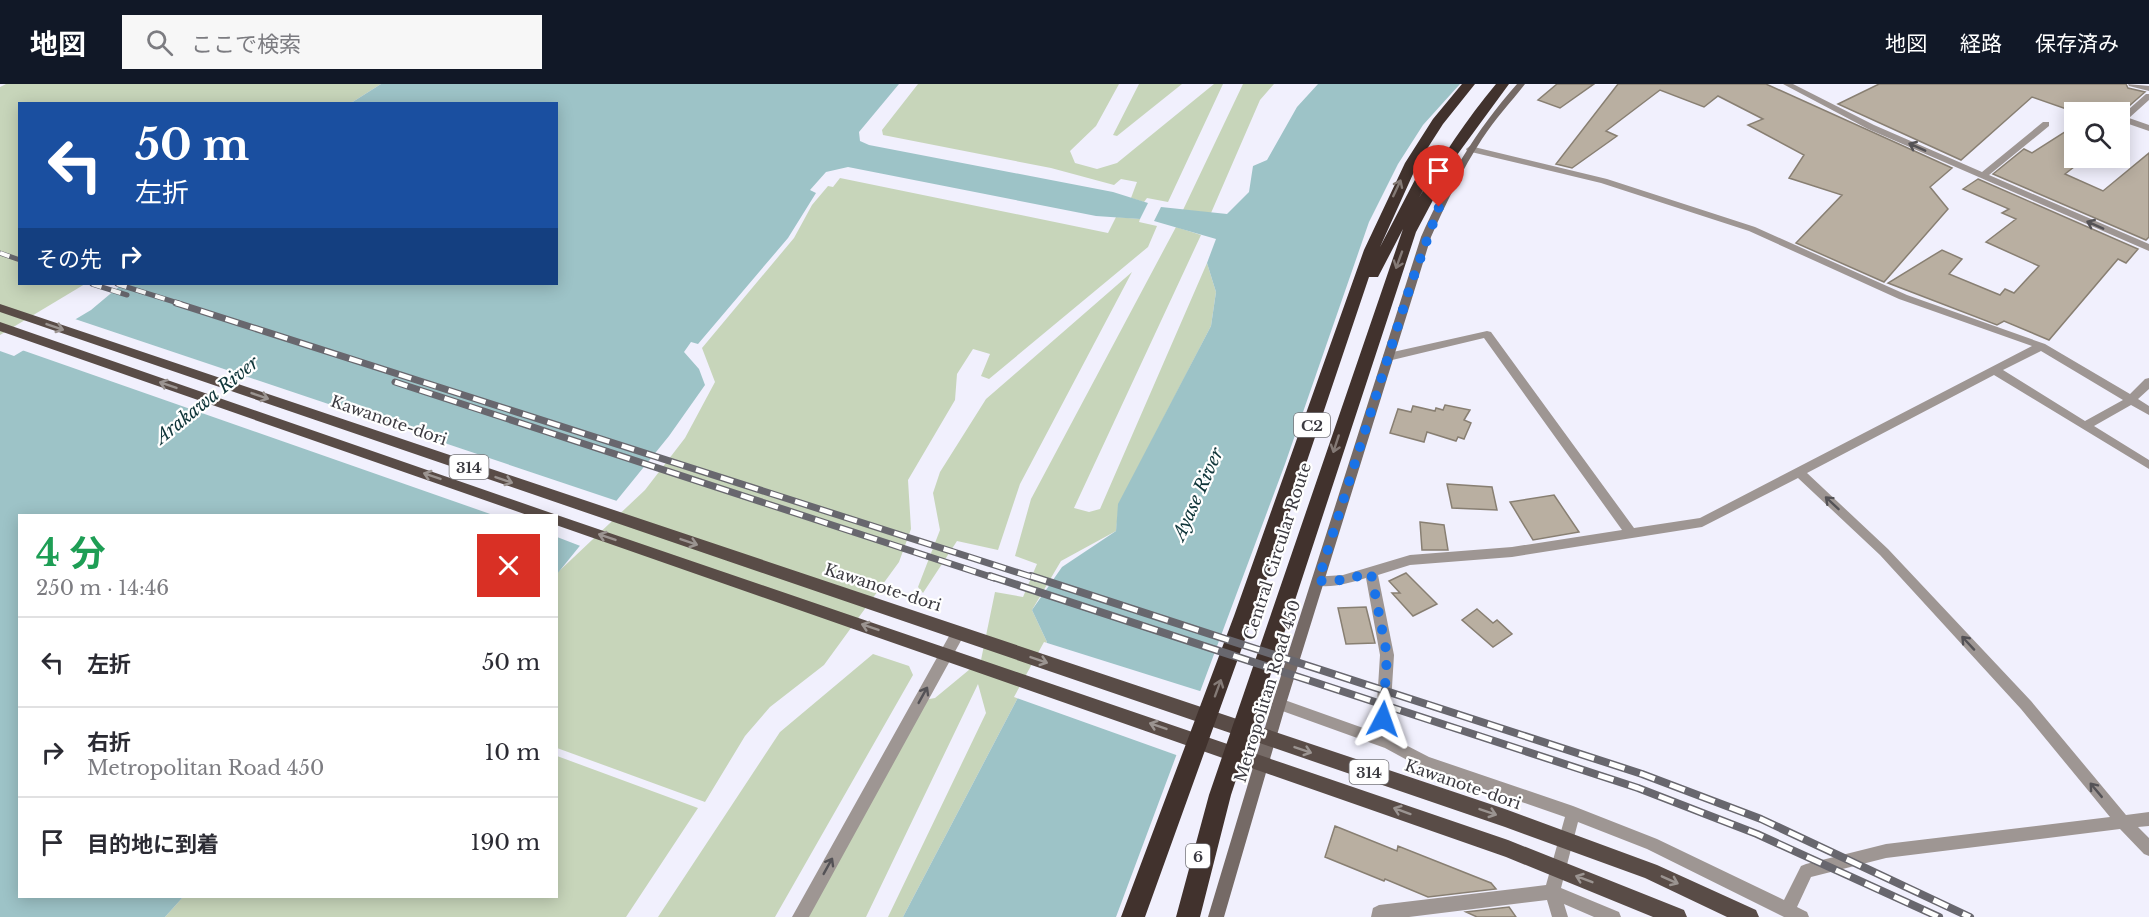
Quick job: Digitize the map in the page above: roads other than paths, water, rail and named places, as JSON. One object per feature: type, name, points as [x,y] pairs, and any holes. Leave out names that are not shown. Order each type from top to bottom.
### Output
[{"type":"highway","name":"Central Circular Route","points":[[1133,917],[1185,783],[1328,381],[1369,255],[1398,187],[1429,134],[1470,84]]},
{"type":"highway","points":[[1328,381],[1379,261],[1412,196],[1454,128],[1494,84]]},
{"type":"highway","name":"Central Circular Route","points":[[1188,917],[1220,795],[1409,232],[1431,186],[1453,148],[1472,120],[1503,84]]},
{"type":"highway","name":"Central Circular Route","points":[[1142,917],[1185,783]]},
{"type":"highway","name":"6","points":[[1176,917],[1220,795]]},
{"type":"main road","name":"Metropolitan Road 450","points":[[1216,917],[1279,704],[1426,237],[1445,192],[1470,149],[1498,110],[1521,84]]},
{"type":"main road","name":"Kawanote-dori","points":[[0,308],[1585,846],[1650,871],[1749,917]]},
{"type":"main road","name":"314","points":[[0,326],[541,514]]},
{"type":"main road","name":"314","points":[[558,520],[1508,849],[1677,917]]},
{"type":"street","points":[[1787,84],[1871,127],[2149,249]]},
{"type":"street","points":[[2132,84],[2149,89]]},
{"type":"street","points":[[2149,96],[2123,119],[2149,128]]},
{"type":"street","points":[[1983,176],[2046,124]]},
{"type":"street","points":[[1470,149],[1604,181],[1752,229],[1903,297],[2041,346],[2149,411]]},
{"type":"street","points":[[1388,357],[1487,334],[1630,531]]},
{"type":"street","points":[[1318,581],[1343,580],[1410,560],[1512,552],[1630,531],[1702,522],[2041,346]]},
{"type":"street","points":[[1994,370],[2149,465]]},
{"type":"street","points":[[2085,426],[2130,400],[2149,382]]},
{"type":"street","points":[[1799,472],[1884,552],[2026,705],[2123,822],[2149,849]]},
{"type":"street","points":[[1371,573],[1387,655],[1383,719],[1390,744]]},
{"type":"street","points":[[800,917],[958,633]]},
{"type":"street","points":[[1279,704],[1390,744],[1425,762],[1574,813],[1652,844],[1794,913],[1806,871],[1886,851],[2149,819]]},
{"type":"street","points":[[1560,917],[1552,892],[1574,813]]},
{"type":"street","points":[[1380,917],[1379,913],[1552,892],[1613,917]]},
{"type":"water","name":"Arakawa River","points":[[381,84],[899,84],[859,132],[860,141],[869,145],[1113,192],[1148,203],[1140,219],[1096,216],[848,167],[826,172],[810,190],[816,193],[788,238],[698,344],[691,342],[684,352],[699,369],[705,385],[669,436],[558,573],[558,514],[18,514],[18,898],[182,898],[165,917],[0,917],[0,351],[14,356],[91,310],[121,285],[558,285],[558,102],[353,102]]},
{"type":"water","name":"Ayase River","points":[[1318,84],[1460,84],[1423,125],[1398,164],[1369,222],[1285,464],[1116,917],[903,917],[1047,642],[1032,610],[1062,567],[1116,531],[1118,504],[1211,326],[1216,292],[1207,263],[1216,239],[1154,221],[1161,207],[1227,214],[1249,192],[1253,166],[1267,160],[1297,107]]},
{"type":"railway","points":[[0,253],[18,259]]},
{"type":"railway","points":[[95,285],[127,295]]},
{"type":"railway","points":[[120,285],[181,304]]},
{"type":"railway","points":[[176,303],[1035,578]]},
{"type":"railway","points":[[395,382],[994,578]]},
{"type":"railway","points":[[990,576],[1638,788],[1757,834],[1939,917]]},
{"type":"railway","points":[[1031,576],[1642,774],[1761,819],[1970,917]]}]
